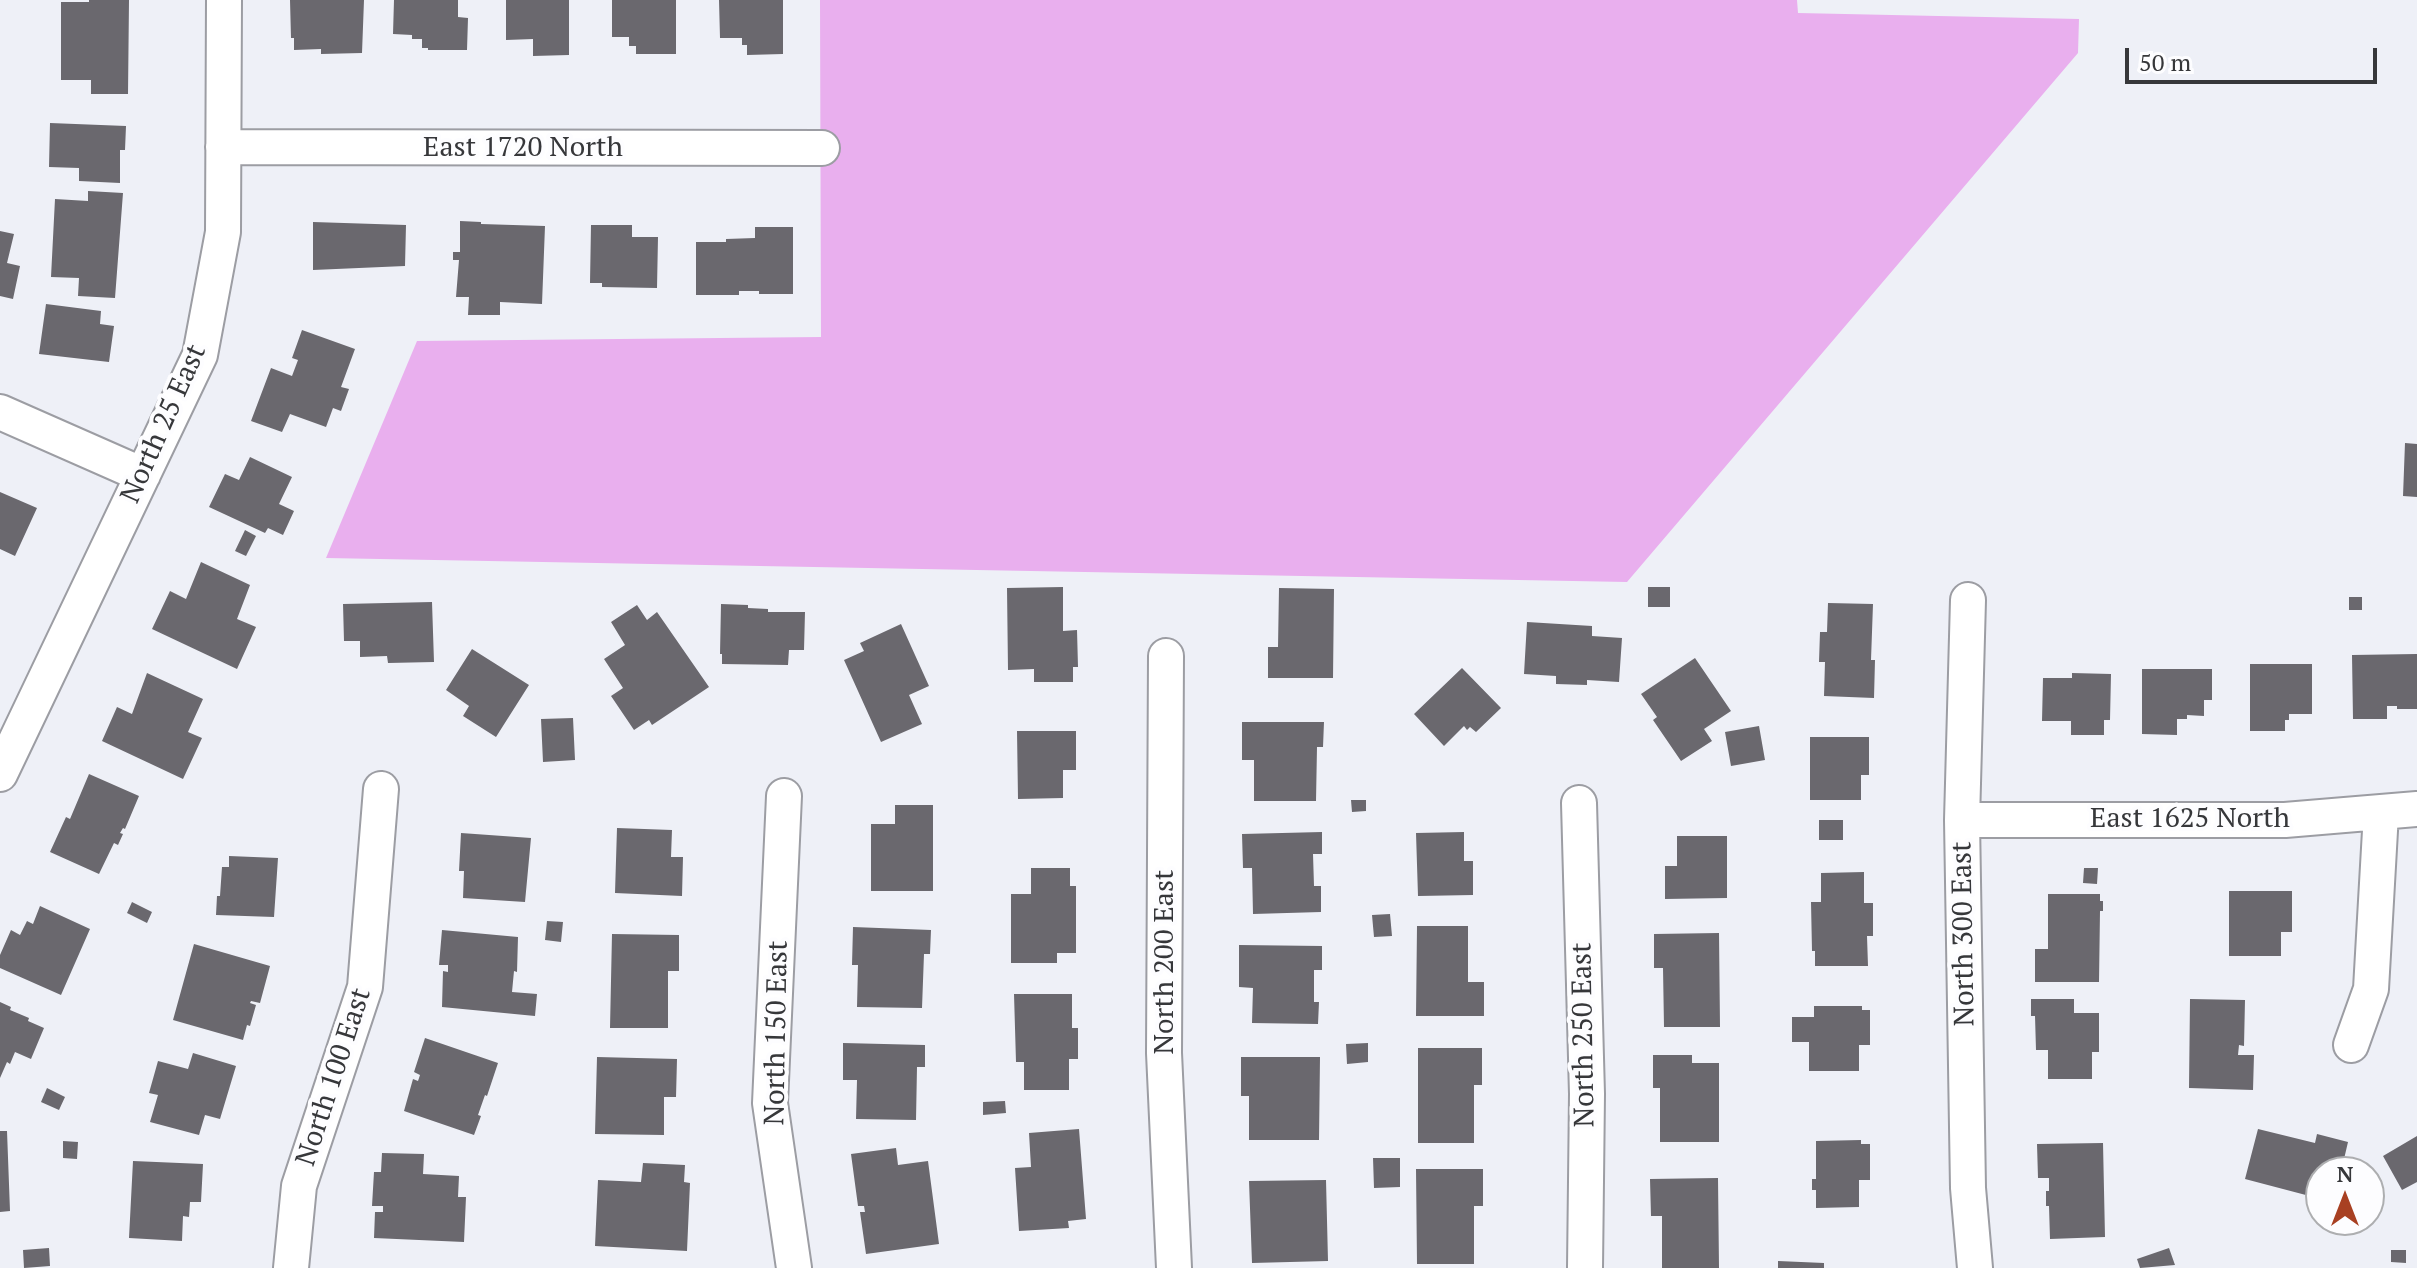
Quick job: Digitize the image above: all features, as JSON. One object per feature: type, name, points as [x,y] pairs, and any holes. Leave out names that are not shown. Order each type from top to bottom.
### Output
[{"type":"street","name":"North 25 East","points":[[0,774],[200,355],[223,232],[224,0]]},
{"type":"street","name":"East 1720 North","points":[[223,147],[822,148]]},
{"type":"street","points":[[0,412],[143,475]]},
{"type":"street","name":"North 300 East","points":[[1968,600],[1962,820],[1968,1188],[1975,1268]]},
{"type":"street","name":"North 200 East","points":[[1166,656],[1164,1053],[1174,1268]]},
{"type":"street","name":"North 100 East","points":[[291,1268],[299,1186],[365,987],[381,789]]},
{"type":"street","name":"North 150 East","points":[[784,796],[770,1103],[794,1268]]},
{"type":"street","name":"North 250 East","points":[[1579,803],[1587,1094],[1585,1268]]},
{"type":"street","name":"East 1625 North","points":[[1962,820],[2285,820],[2417,809]]},
{"type":"street","points":[[2351,1045],[2371,989],[2381,813]]},
{"type":"shaded area","points":[[820,0],[1797,0],[1798,13],[2079,19],[2078,53],[1627,582],[326,558],[417,341],[821,337]]},
{"type":"building","points":[[129,0],[128,94],[91,94],[91,80],[61,80],[61,2]]},
{"type":"building","points":[[290,0],[364,0],[362,53],[321,54],[321,49],[294,50]]},
{"type":"building","points":[[394,0],[458,0],[458,17],[468,18],[467,50],[428,50],[422,48],[422,39],[393,34]]},
{"type":"building","points":[[506,0],[569,0],[569,55],[533,56],[533,39],[506,40]]},
{"type":"building","points":[[612,0],[676,0],[676,54],[636,54],[636,46],[629,46],[629,37],[612,37]]},
{"type":"building","points":[[719,0],[783,0],[783,54],[747,55],[747,45],[742,45],[742,38],[720,38]]},
{"type":"building","points":[[50,123],[126,126],[125,150],[120,150],[120,183],[79,181],[79,168],[49,167]]},
{"type":"building","points":[[88,191],[123,193],[115,298],[78,296],[79,278],[51,277],[55,199],[88,201]]},
{"type":"building","points":[[460,221],[545,226],[542,304],[500,302],[500,315],[468,315],[469,297],[456,297],[459,260],[453,260],[453,252],[460,252]]},
{"type":"building","points":[[313,222],[406,225],[405,266],[313,270]]},
{"type":"building","points":[[591,225],[632,225],[632,237],[658,237],[657,288],[602,287],[602,283],[590,283]]},
{"type":"building","points":[[755,227],[793,227],[793,294],[739,291],[739,295],[696,295],[696,242],[755,238]]},
{"type":"building","points":[[0,231],[14,234],[7,263],[20,266],[13,299],[0,296]]},
{"type":"building","points":[[46,304],[101,311],[100,324],[114,326],[109,362],[39,354]]},
{"type":"building","points":[[302,330],[355,349],[341,387],[349,389],[341,411],[333,408],[326,427],[290,414],[282,432],[251,421],[271,368],[292,376],[298,360],[292,358]]},
{"type":"building","points":[[2405,443],[2417,444],[2417,497],[2403,496]]},
{"type":"building","points":[[250,457],[292,477],[279,504],[294,511],[283,535],[268,528],[265,533],[209,507],[225,474],[239,480]]},
{"type":"building","points":[[0,492],[37,508],[15,556],[0,549]]},
{"type":"building","points":[[245,530],[256,536],[246,556],[235,551]]},
{"type":"building","points":[[201,562],[250,585],[237,619],[256,627],[237,669],[152,629],[170,591],[186,599]]},
{"type":"building","points":[[1063,587],[1063,631],[1077,630],[1078,667],[1073,667],[1073,682],[1034,682],[1034,669],[1008,670],[1007,588]]},
{"type":"building","points":[[1648,587],[1670,587],[1670,607],[1648,607]]},
{"type":"building","points":[[1279,588],[1334,589],[1333,678],[1268,678],[1268,647],[1278,647]]},
{"type":"building","points":[[2349,597],[2362,597],[2362,610],[2349,610]]},
{"type":"building","points":[[432,602],[434,662],[388,663],[387,656],[360,657],[360,641],[344,641],[343,604]]},
{"type":"building","points":[[1828,603],[1873,604],[1871,660],[1875,660],[1874,698],[1824,696],[1825,662],[1819,662],[1820,632],[1827,632]]},
{"type":"building","points":[[721,604],[748,605],[748,608],[768,609],[768,612],[805,612],[804,650],[789,650],[788,665],[722,664]]},
{"type":"building","points":[[637,605],[647,620],[657,612],[709,687],[652,725],[649,720],[634,730],[611,696],[623,688],[604,659],[625,645],[611,622]]},
{"type":"building","points":[[1527,622],[1592,626],[1592,636],[1622,638],[1619,682],[1587,680],[1587,685],[1556,684],[1556,676],[1524,674]]},
{"type":"building","points":[[901,624],[929,686],[909,695],[922,724],[881,742],[844,660],[864,651],[860,643]]},
{"type":"building","points":[[472,649],[529,685],[496,737],[463,716],[469,706],[446,690]]},
{"type":"building","points":[[2417,654],[2417,709],[2387,706],[2387,719],[2353,719],[2352,655]]},
{"type":"building","points":[[1695,658],[1731,711],[1704,729],[1712,741],[1681,761],[1653,720],[1657,717],[1641,694]]},
{"type":"building","points":[[2250,664],[2312,664],[2312,714],[2289,714],[2289,720],[2285,720],[2285,731],[2250,731]]},
{"type":"building","points":[[1462,668],[1501,708],[1476,732],[1464,726],[1444,746],[1414,714]]},
{"type":"building","points":[[2142,669],[2212,669],[2212,700],[2204,700],[2204,716],[2187,715],[2187,719],[2177,719],[2177,735],[2142,734]]},
{"type":"building","points":[[147,673],[203,699],[188,732],[202,738],[183,779],[102,741],[117,707],[132,714]]},
{"type":"building","points":[[2072,673],[2111,674],[2110,720],[2104,720],[2104,735],[2071,735],[2071,721],[2042,721],[2043,678],[2072,678]]},
{"type":"building","points":[[573,718],[575,760],[543,762],[541,719]]},
{"type":"building","points":[[1242,722],[1324,722],[1323,747],[1317,747],[1316,801],[1254,801],[1254,760],[1242,760]]},
{"type":"building","points":[[1759,726],[1765,760],[1731,766],[1725,732]]},
{"type":"building","points":[[1017,731],[1076,731],[1076,770],[1063,770],[1063,798],[1018,799]]},
{"type":"building","points":[[1810,737],[1869,737],[1869,775],[1861,775],[1861,800],[1810,800]]},
{"type":"building","points":[[89,774],[139,796],[125,829],[120,833],[123,834],[118,845],[114,843],[99,874],[50,852],[66,817],[70,819]]},
{"type":"building","points":[[1351,800],[1366,800],[1366,811],[1352,812]]},
{"type":"building","points":[[895,805],[933,805],[933,891],[871,891],[871,824],[895,824]]},
{"type":"building","points":[[1819,820],[1843,820],[1843,840],[1819,840]]},
{"type":"building","points":[[617,828],[672,830],[671,857],[683,857],[682,896],[615,893]]},
{"type":"building","points":[[1322,832],[1322,854],[1313,854],[1314,886],[1321,886],[1321,912],[1253,914],[1252,868],[1243,868],[1242,834]]},
{"type":"building","points":[[1464,832],[1464,861],[1473,861],[1473,895],[1418,896],[1416,833]]},
{"type":"building","points":[[461,833],[531,838],[525,902],[463,898],[464,871],[459,871]]},
{"type":"building","points":[[1677,836],[1727,836],[1727,898],[1665,899],[1665,866],[1677,866]]},
{"type":"building","points":[[229,856],[278,858],[274,917],[216,915],[222,867],[229,867]]},
{"type":"building","points":[[1031,868],[1070,868],[1070,886],[1076,886],[1076,953],[1057,953],[1057,963],[1011,963],[1011,894],[1031,894]]},
{"type":"building","points":[[2084,868],[2098,868],[2097,884],[2083,883]]},
{"type":"building","points":[[1864,872],[1864,903],[1873,903],[1873,936],[1867,936],[1868,966],[1815,966],[1811,902],[1821,902],[1821,873]]},
{"type":"building","points":[[2229,891],[2292,891],[2292,932],[2281,932],[2281,956],[2229,956]]},
{"type":"building","points":[[2048,894],[2100,894],[2103,911],[2100,911],[2099,982],[2035,982],[2035,949],[2048,949]]},
{"type":"building","points":[[132,902],[152,912],[147,923],[127,913]]},
{"type":"building","points":[[40,906],[90,929],[61,995],[0,968],[0,955],[11,930],[20,935],[27,921],[33,924]]},
{"type":"building","points":[[1390,914],[1392,936],[1374,937],[1372,915]]},
{"type":"building","points":[[547,921],[563,922],[561,942],[545,940]]},
{"type":"building","points":[[1417,926],[1468,926],[1468,982],[1484,982],[1484,1016],[1416,1016]]},
{"type":"building","points":[[853,927],[931,930],[930,954],[924,954],[922,1008],[857,1007],[858,965],[852,965]]},
{"type":"building","points":[[442,930],[518,937],[517,972],[514,971],[512,992],[537,994],[535,1016],[442,1007],[443,971],[448,972],[448,965],[439,965]]},
{"type":"building","points":[[1719,933],[1720,1027],[1664,1027],[1663,968],[1654,968],[1654,934]]},
{"type":"building","points":[[612,934],[679,935],[679,971],[668,971],[668,1028],[610,1028]]},
{"type":"building","points":[[194,944],[270,966],[260,1003],[250,1003],[256,1005],[243,1040],[173,1020]]},
{"type":"building","points":[[1239,945],[1322,946],[1322,970],[1314,970],[1314,1002],[1319,1002],[1318,1024],[1252,1023],[1253,988],[1239,987]]},
{"type":"building","points":[[1014,994],[1072,994],[1072,1028],[1078,1028],[1078,1059],[1069,1059],[1069,1090],[1024,1090],[1024,1062],[1016,1062]]},
{"type":"building","points":[[2031,999],[2074,999],[2074,1013],[2099,1013],[2099,1052],[2092,1052],[2092,1079],[2048,1079],[2048,1050],[2036,1050]]},
{"type":"building","points":[[2190,999],[2245,1000],[2244,1046],[2239,1045],[2238,1055],[2254,1055],[2253,1090],[2189,1088]]},
{"type":"building","points":[[0,1002],[44,1028],[31,1059],[15,1052],[0,1078]]},
{"type":"building","points":[[1814,1006],[1862,1006],[1862,1010],[1870,1010],[1870,1045],[1859,1045],[1859,1071],[1809,1071],[1809,1042],[1792,1042],[1792,1017],[1814,1017]]},
{"type":"building","points":[[425,1038],[498,1063],[478,1115],[481,1116],[474,1135],[404,1111],[413,1079],[418,1081],[420,1075],[414,1072]]},
{"type":"building","points":[[843,1043],[925,1045],[925,1067],[917,1067],[916,1120],[856,1119],[857,1080],[843,1080]]},
{"type":"building","points":[[1368,1043],[1368,1062],[1347,1064],[1346,1044]]},
{"type":"building","points":[[1418,1048],[1482,1048],[1482,1085],[1474,1085],[1474,1143],[1418,1143]]},
{"type":"building","points":[[193,1053],[236,1066],[220,1119],[205,1115],[199,1135],[150,1122],[158,1095],[149,1093],[158,1061],[188,1069]]},
{"type":"building","points":[[1653,1055],[1692,1055],[1692,1063],[1719,1063],[1719,1142],[1660,1142],[1660,1088],[1653,1088]]},
{"type":"building","points":[[597,1057],[677,1059],[676,1097],[664,1097],[664,1135],[595,1134]]},
{"type":"building","points":[[1241,1057],[1320,1057],[1319,1140],[1249,1140],[1249,1096],[1241,1096]]},
{"type":"building","points":[[47,1088],[65,1097],[59,1110],[41,1102]]},
{"type":"building","points":[[1005,1101],[1006,1113],[983,1115],[983,1102]]},
{"type":"building","points":[[1079,1129],[1086,1219],[1068,1221],[1069,1228],[1019,1231],[1015,1168],[1031,1167],[1029,1133]]},
{"type":"building","points":[[2258,1129],[2315,1143],[2317,1134],[2348,1142],[2345,1156],[2305,1156],[2305,1195],[2245,1179]]},
{"type":"building","points":[[0,1131],[7,1131],[10,1211],[0,1212]]},
{"type":"building","points":[[2417,1136],[2417,1182],[2402,1190],[2383,1156]]},
{"type":"building","points":[[1861,1140],[1861,1144],[1870,1144],[1870,1180],[1859,1180],[1859,1207],[1816,1208],[1816,1190],[1812,1190],[1812,1179],[1816,1179],[1816,1141]]},
{"type":"building","points":[[63,1141],[78,1142],[77,1159],[63,1158]]},
{"type":"building","points":[[2103,1143],[2105,1237],[2050,1239],[2049,1206],[2046,1206],[2049,1178],[2038,1178],[2037,1144]]},
{"type":"building","points":[[896,1148],[898,1165],[928,1161],[939,1244],[866,1254],[860,1212],[865,1212],[864,1206],[858,1206],[851,1154]]},
{"type":"building","points":[[382,1153],[424,1154],[423,1174],[459,1176],[458,1197],[466,1197],[464,1242],[374,1238],[375,1212],[383,1212],[383,1206],[372,1206],[374,1172],[381,1172]]},
{"type":"building","points":[[1373,1158],[1400,1158],[1400,1187],[1374,1188]]},
{"type":"building","points":[[133,1161],[203,1164],[201,1202],[190,1202],[189,1217],[183,1216],[182,1241],[129,1238]]},
{"type":"building","points":[[643,1163],[685,1165],[684,1182],[690,1183],[687,1251],[595,1246],[598,1180],[641,1182]]},
{"type":"building","points":[[1416,1169],[1483,1169],[1483,1206],[1474,1206],[1474,1264],[1417,1264]]},
{"type":"building","points":[[1718,1178],[1719,1268],[1662,1268],[1662,1216],[1651,1216],[1650,1179]]},
{"type":"building","points":[[1326,1180],[1328,1261],[1252,1263],[1249,1181]]},
{"type":"building","points":[[49,1248],[50,1266],[24,1268],[23,1250]]},
{"type":"building","points":[[2169,1248],[2175,1265],[2140,1268],[2137,1259]]},
{"type":"building","points":[[2391,1250],[2406,1250],[2406,1263],[2391,1262]]},
{"type":"building","points":[[1778,1261],[1824,1263],[1824,1268],[1778,1268]]}]
